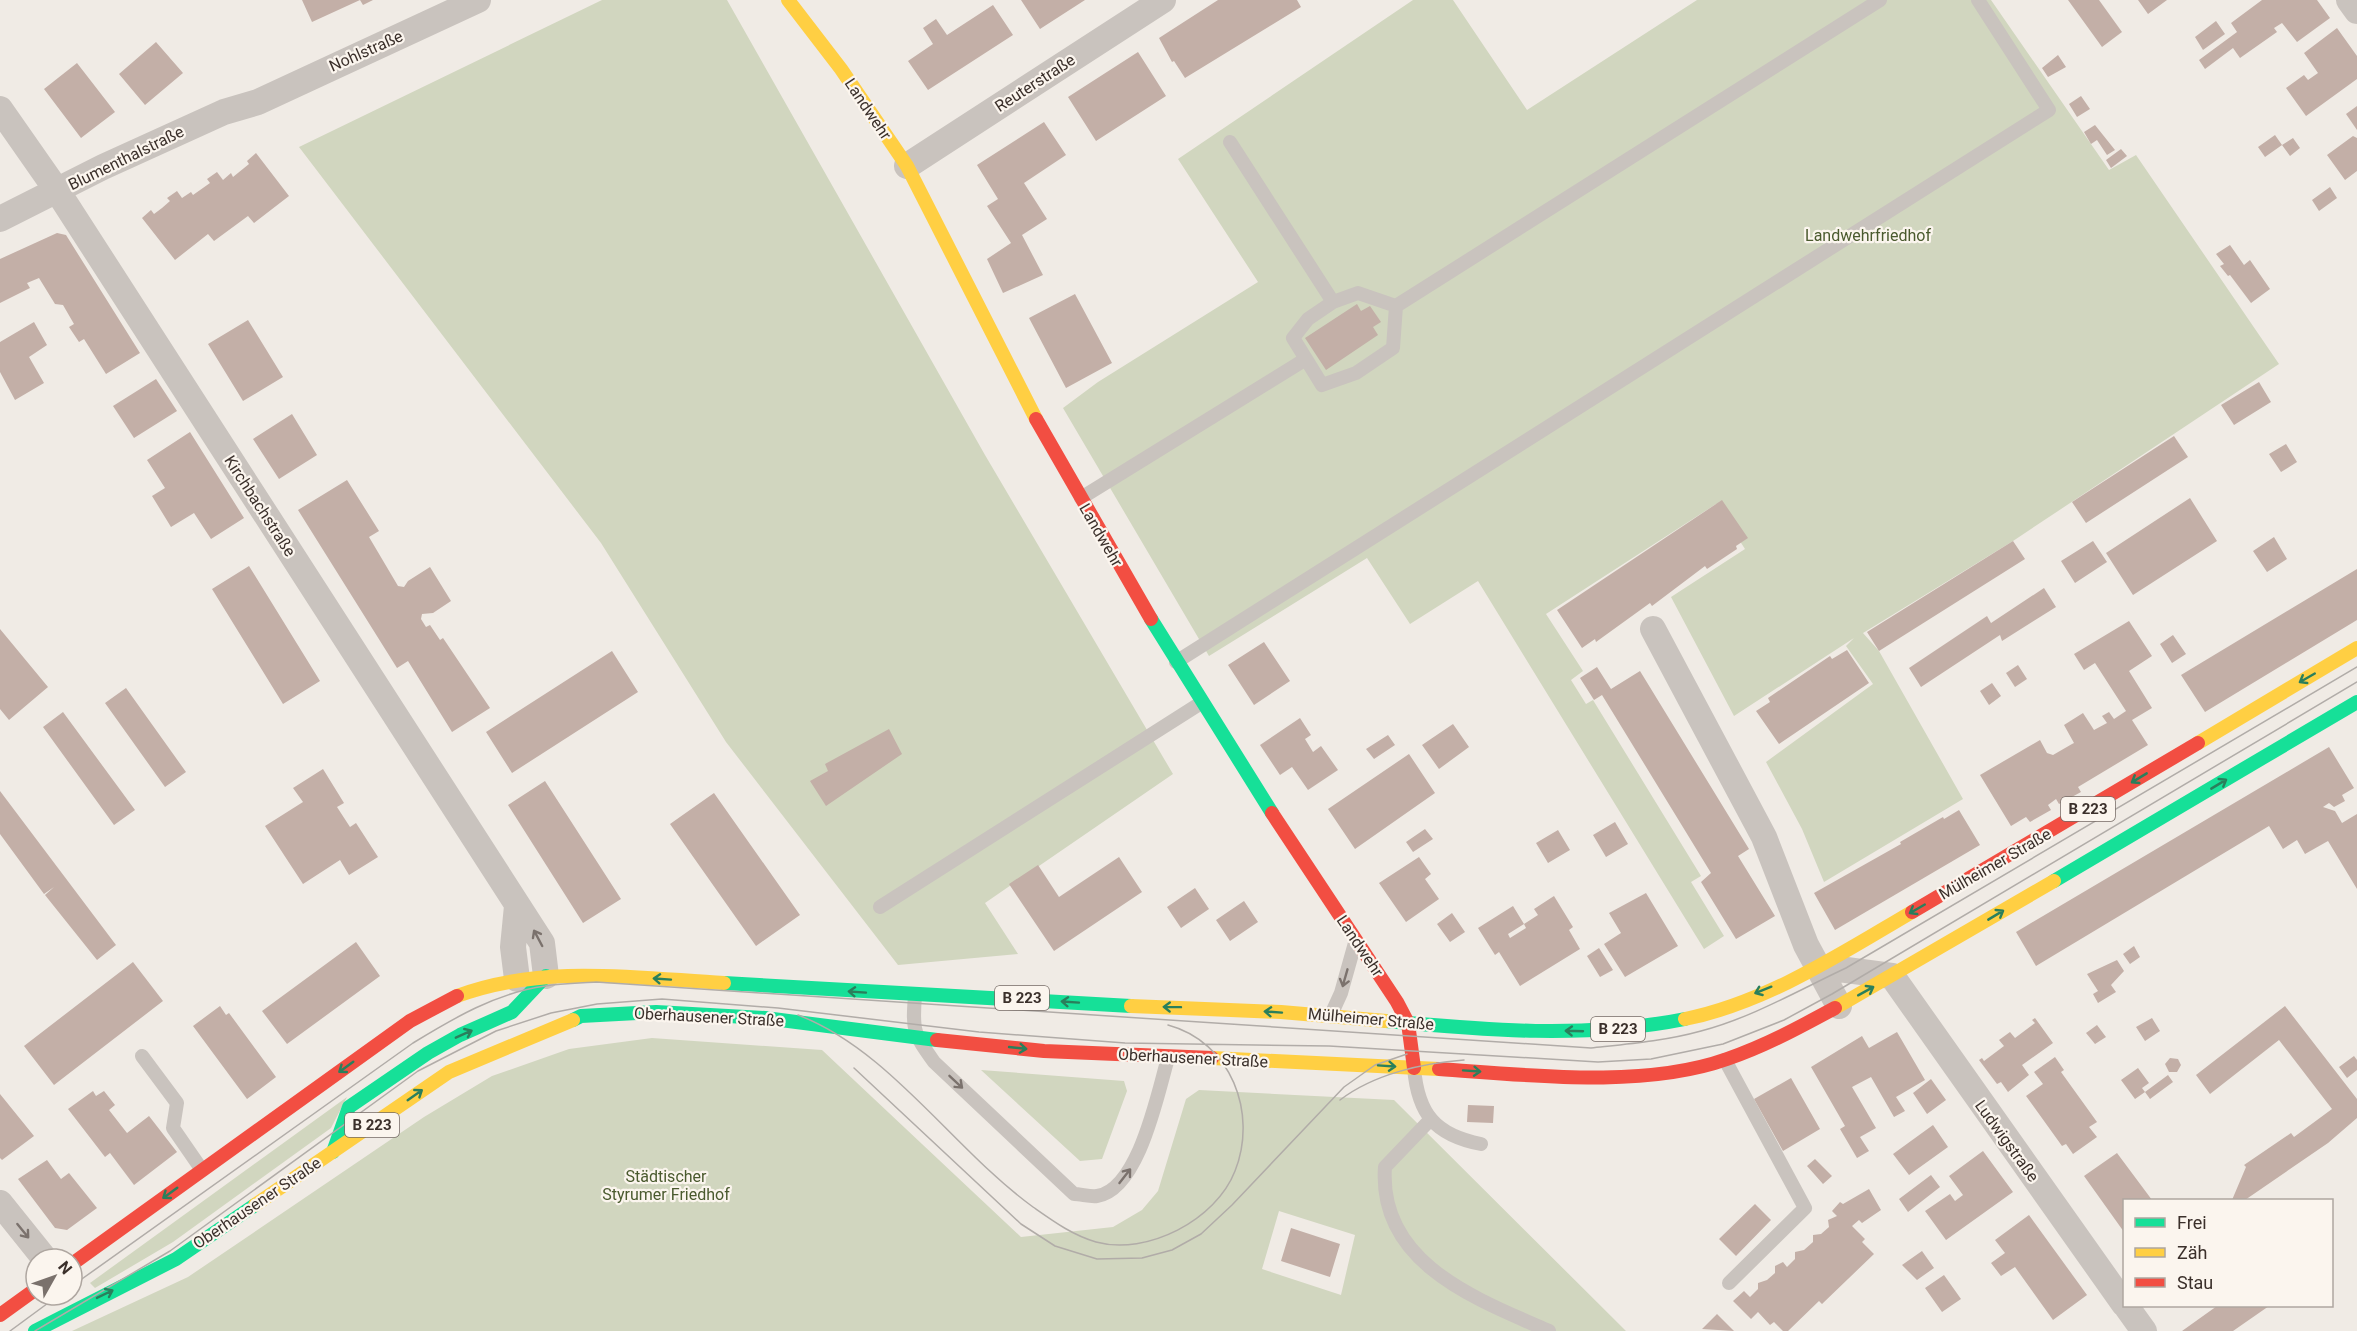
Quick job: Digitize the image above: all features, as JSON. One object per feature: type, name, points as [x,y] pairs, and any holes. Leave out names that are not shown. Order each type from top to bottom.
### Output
[{"type":"main road","name":"Landwehr","points":[[788,0],[840,69],[907,166],[1023,396],[1080,499],[1201,703],[1408,1023],[1414,1068]]},
{"type":"main road","name":"Mülheimer Straße","points":[[915,996],[965,994],[1128,1006],[1331,1015],[1408,1023],[1589,1032],[1661,1025],[1726,1005],[1816,966],[2005,860],[2357,648]]},
{"type":"main road","name":"B 223","points":[[1414,1068],[1571,1078],[1658,1074],[1725,1060],[1790,1033],[1892,976],[2357,702]]},
{"type":"main road","name":"Oberhausener Straße","points":[[84,1255],[410,1021],[459,995],[595,975],[915,996]]},
{"type":"main road","points":[[333,1152],[349,1107],[428,1053],[512,1012],[534,984]]},
{"type":"main road","name":"Oberhausener Straße","points":[[35,1331],[176,1259],[449,1072],[575,1013],[656,1012],[765,1018],[918,1038],[1044,1051],[1414,1068]]},
{"type":"main road","points":[[0,1315],[24,1298]]},
{"type":"street","name":"Nohlstraße","points":[[254,102],[478,0]]},
{"type":"street","name":"Reuterstraße","points":[[907,166],[1163,0]]},
{"type":"street","points":[[2349,0],[2357,11]]},
{"type":"street","name":"Blumenthalstraße","points":[[0,219],[58,192],[103,167],[213,116],[254,102]]},
{"type":"street","name":"Kirchbachstraße","points":[[0,109],[58,192],[542,943],[534,984]]},
{"type":"street","points":[[1653,629],[1764,837],[1816,966],[1839,1006]]},
{"type":"street","points":[[1816,966],[1892,976]]},
{"type":"street","name":"Ludwigstraße","points":[[1892,976],[2123,1302]]},
{"type":"street","points":[[0,1203],[35,1247]]},
{"type":"street","name":"Ludwigstraße","points":[[2126,1307],[2144,1331]]},
{"type":"lane","points":[[1396,306],[1880,0]]},
{"type":"lane","points":[[1176,662],[2049,110],[1978,0]]},
{"type":"lane","points":[[1230,142],[1333,302]]},
{"type":"lane","points":[[1358,293],[1396,306],[1393,348],[1356,373],[1322,385],[1293,338],[1308,319],[1333,302],[1358,293]]},
{"type":"lane","points":[[1080,499],[1305,359]]},
{"type":"lane","points":[[880,907],[1201,703]]},
{"type":"lane","points":[[1331,1015],[1341,993],[1356,940]]},
{"type":"lane","points":[[915,996],[912,1024],[918,1038],[934,1062],[1074,1194],[1098,1196],[1120,1183],[1133,1164],[1168,1058]]},
{"type":"lane","points":[[142,1056],[177,1103],[173,1128],[202,1170]]},
{"type":"lane","points":[[1725,1060],[1805,1208],[1729,1283]]},
{"type":"lane","points":[[1414,1068],[1416,1093],[1430,1119],[1446,1133],[1481,1144]]},
{"type":"lane","points":[[1430,1119],[1385,1167],[1383,1188],[1394,1223],[1429,1267],[1462,1292],[1549,1331]]},
{"type":"green space","points":[[602,0],[727,0],[985,455],[1173,774],[985,903],[1018,954],[898,965],[726,742],[601,543],[299,147]]},
{"type":"green space","name":"Landwehrfriedhof","points":[[1413,0],[1453,0],[1527,110],[1697,0],[1991,0],[2109,170],[2136,155],[2279,364],[2013,541],[1863,633],[1879,651],[1963,799],[1824,882],[1802,829],[1766,762],[1873,684],[1846,646],[1854,638],[1734,716],[1671,597],[1745,549],[1716,504],[1546,614],[1583,671],[1571,680],[1586,704],[1593,700],[1701,876],[1691,882],[1724,936],[1704,949],[1478,581],[1410,624],[1367,558],[1209,656],[1063,408],[1098,382],[1258,282],[1178,159]]},
{"type":"green space","name":"Städtischer Styrumer Friedhof","points":[[652,1038],[822,1050],[1021,1237],[1113,1227],[1142,1210],[1158,1191],[1186,1099],[1199,1090],[1394,1100],[1626,1331],[72,1331],[188,1277],[424,1117],[492,1076],[569,1049]],"holes":[[[1279,1211],[1355,1235],[1341,1295],[1262,1269]]]},
{"type":"green space","points":[[981,1070],[1124,1081],[1127,1091],[1102,1159],[1080,1161]]},
{"type":"green space","points":[[347,1097],[331,1128],[173,1242],[95,1288],[90,1283]]},
{"type":"building","points":[[302,0],[360,0],[312,22]]},
{"type":"building","points":[[360,0],[373,0],[363,5]]},
{"type":"building","points":[[1021,0],[1085,0],[1040,29]]},
{"type":"building","points":[[1218,0],[1297,0],[1301,7],[1185,78],[1174,61],[1172,62],[1159,38]]},
{"type":"building","points":[[2068,0],[2099,0],[2122,32],[2102,47]]},
{"type":"building","points":[[2138,0],[2167,0],[2148,14]]},
{"type":"building","points":[[2262,0],[2317,0],[2330,18],[2297,42],[2282,23],[2274,28],[2277,32],[2240,58],[2233,48],[2205,69],[2199,60],[2237,32],[2231,23]]},
{"type":"building","points":[[993,5],[1013,35],[928,90],[908,61],[933,44],[923,28],[936,19],[947,35]]},
{"type":"building","points":[[2216,21],[2225,34],[2203,50],[2195,37]]},
{"type":"building","points":[[2337,28],[2357,56],[2357,79],[2306,116],[2286,88],[2304,75],[2308,80],[2318,73],[2304,53]]},
{"type":"building","points":[[156,42],[183,73],[145,105],[119,74]]},
{"type":"building","points":[[1138,52],[1166,96],[1096,141],[1068,97]]},
{"type":"building","points":[[2058,55],[2066,67],[2048,77],[2042,68]]},
{"type":"building","points":[[77,63],[115,112],[81,138],[44,89]]},
{"type":"building","points":[[2081,96],[2090,109],[2077,117],[2069,104]]},
{"type":"building","points":[[2357,106],[2357,130],[2346,114]]},
{"type":"building","points":[[1044,122],[1066,155],[1024,183],[1047,219],[1022,235],[1043,275],[1003,293],[987,259],[1011,243],[987,206],[998,199],[977,165]]},
{"type":"building","points":[[2095,125],[2115,150],[2107,155],[2097,140],[2091,144],[2084,132]]},
{"type":"building","points":[[2275,135],[2282,145],[2265,157],[2258,147]]},
{"type":"building","points":[[2353,136],[2357,138],[2357,171],[2345,180],[2327,155]]},
{"type":"building","points":[[2293,138],[2300,148],[2290,156],[2282,145]]},
{"type":"building","points":[[2121,149],[2127,156],[2111,168],[2106,160]]},
{"type":"building","points":[[256,153],[289,196],[254,223],[248,216],[214,241],[208,234],[175,260],[142,218],[151,210],[154,214],[162,208],[170,201],[167,198],[177,191],[182,198],[191,192],[193,195],[210,183],[207,179],[217,172],[223,180],[231,173],[233,177],[249,164],[247,161]]},
{"type":"building","points":[[2330,187],[2337,198],[2319,211],[2312,200]]},
{"type":"building","points":[[57,233],[66,235],[140,353],[106,374],[84,339],[79,342],[69,327],[74,324],[63,305],[55,304],[39,278],[27,283],[30,288],[0,303],[0,259]]},
{"type":"building","points":[[2230,245],[2244,265],[2250,260],[2270,289],[2251,303],[2230,275],[2228,276],[2220,266],[2224,264],[2216,254]]},
{"type":"building","points":[[1075,294],[1112,363],[1066,388],[1029,318]]},
{"type":"building","points":[[1357,304],[1361,311],[1370,306],[1381,322],[1373,327],[1378,335],[1326,370],[1305,338]]},
{"type":"building","points":[[248,320],[283,377],[243,401],[208,344]]},
{"type":"building","points":[[34,322],[47,345],[29,357],[44,383],[15,400],[0,372],[0,342]]},
{"type":"building","points":[[156,379],[177,411],[134,438],[113,406]]},
{"type":"building","points":[[2259,382],[2271,402],[2234,425],[2221,405]]},
{"type":"building","points":[[292,414],[317,455],[279,479],[253,439]]},
{"type":"building","points":[[190,432],[244,518],[211,539],[194,513],[171,527],[152,496],[165,488],[147,460]]},
{"type":"building","points":[[2174,436],[2188,457],[2086,523],[2072,502]]},
{"type":"building","points":[[2286,444],[2297,462],[2281,472],[2269,454]]},
{"type":"building","points":[[347,480],[379,531],[369,537],[398,586],[404,587],[408,581],[430,567],[451,601],[433,613],[422,614],[421,619],[426,627],[430,625],[440,640],[443,638],[490,708],[452,732],[408,661],[397,668],[298,510]]},
{"type":"building","points":[[2190,498],[2217,541],[2133,595],[2106,553]]},
{"type":"building","points":[[1722,500],[1748,538],[1736,546],[1737,549],[1707,569],[1705,566],[1652,606],[1650,603],[1596,642],[1595,639],[1582,648],[1557,610]]},
{"type":"building","points":[[2274,537],[2287,559],[2267,572],[2253,551]]},
{"type":"building","points":[[2013,541],[2025,559],[1879,651],[1867,632]]},
{"type":"building","points":[[2093,541],[2107,562],[2075,583],[2061,561]]},
{"type":"building","points":[[249,566],[320,681],[283,704],[212,589]]},
{"type":"building","points":[[2357,569],[2357,620],[2205,712],[2181,675]]},
{"type":"building","points":[[2044,588],[2056,607],[2002,641],[2000,635],[1921,687],[1909,668],[1987,616],[1991,623]]},
{"type":"building","points":[[2129,621],[2152,656],[2129,671],[2152,708],[2132,720],[2148,745],[2078,787],[2081,792],[2059,804],[2056,799],[2048,805],[2051,810],[2030,822],[2026,817],[2011,826],[1980,775],[2040,740],[2047,753],[2053,755],[2074,743],[2064,725],[2083,713],[2094,730],[2107,723],[2102,716],[2109,712],[2114,719],[2126,711],[2095,663],[2084,670],[2074,654]]},
{"type":"building","points":[[0,629],[48,687],[9,720],[0,709]]},
{"type":"building","points":[[2173,635],[2186,654],[2172,663],[2160,644]]},
{"type":"building","points":[[1264,642],[1290,681],[1254,705],[1228,665]]},
{"type":"building","points":[[1847,650],[1869,683],[1779,744],[1756,711],[1770,702],[1768,698],[1830,656],[1832,659]]},
{"type":"building","points":[[612,651],[638,692],[512,773],[486,732]]},
{"type":"building","points":[[2018,665],[2027,679],[2015,687],[2006,673]]},
{"type":"building","points":[[1597,667],[1611,689],[1640,671],[1749,849],[1738,856],[1775,916],[1736,939],[1701,882],[1711,873],[1602,695],[1594,700],[1580,678]]},
{"type":"building","points":[[1992,683],[2001,696],[1989,705],[1980,691]]},
{"type":"building","points":[[126,688],[186,772],[165,787],[105,703]]},
{"type":"building","points":[[63,712],[135,810],[114,825],[43,727]]},
{"type":"building","points":[[1300,718],[1311,735],[1305,739],[1313,752],[1321,746],[1338,770],[1308,790],[1292,767],[1280,775],[1260,745]]},
{"type":"building","points":[[1453,724],[1469,747],[1439,769],[1422,745]]},
{"type":"building","points":[[889,729],[902,754],[826,806],[810,781],[828,771],[825,764]]},
{"type":"building","points":[[1388,735],[1395,745],[1374,759],[1366,749]]},
{"type":"building","points":[[2329,747],[2354,788],[2342,795],[2345,801],[2334,807],[2329,803],[2323,807],[2335,811],[2342,823],[2357,814],[2357,889],[2328,841],[2305,854],[2297,840],[2283,849],[2269,826],[2036,966],[2016,932]]},
{"type":"building","points":[[1409,754],[1435,793],[1355,849],[1328,809]]},
{"type":"building","points":[[323,769],[344,803],[337,807],[350,827],[356,823],[378,857],[349,875],[340,860],[303,884],[265,826],[303,802],[293,788]]},
{"type":"building","points":[[545,781],[621,899],[583,923],[508,805]]},
{"type":"building","points":[[0,791],[116,945],[97,960],[45,895],[54,887],[44,894],[0,834]]},
{"type":"building","points":[[714,793],[800,915],[756,946],[670,824]]},
{"type":"building","points":[[1959,810],[1980,845],[1835,930],[1814,893],[1901,844],[1900,842],[1943,817],[1944,819]]},
{"type":"building","points":[[1615,822],[1628,844],[1606,857],[1593,835]]},
{"type":"building","points":[[1425,829],[1433,839],[1413,852],[1406,842]]},
{"type":"building","points":[[1558,830],[1570,850],[1548,863],[1536,843]]},
{"type":"building","points":[[1119,857],[1142,892],[1054,951],[1009,884],[1038,865],[1059,897]]},
{"type":"building","points":[[1419,857],[1431,874],[1425,879],[1439,899],[1406,922],[1379,883]]},
{"type":"building","points":[[1195,888],[1209,909],[1181,928],[1167,907]]},
{"type":"building","points":[[1646,893],[1678,946],[1625,977],[1604,944],[1621,933],[1609,913]]},
{"type":"building","points":[[1554,896],[1573,927],[1569,930],[1580,949],[1520,986],[1499,952],[1495,955],[1478,928],[1513,906],[1524,924],[1538,915],[1534,909]],"holes":[[[1524,924],[1526,928],[1510,938],[1508,934]]]},
{"type":"building","points":[[1244,901],[1258,922],[1230,941],[1216,920]]},
{"type":"building","points":[[1452,913],[1465,932],[1450,942],[1437,924]]},
{"type":"building","points":[[356,942],[380,976],[287,1044],[262,1011]]},
{"type":"building","points":[[2134,946],[2140,957],[2130,964],[2123,954]]},
{"type":"building","points":[[1599,948],[1613,970],[1600,977],[1587,956]]},
{"type":"building","points":[[2117,960],[2124,971],[2111,985],[2116,992],[2098,1003],[2093,994],[2098,991],[2087,974]]},
{"type":"building","points":[[133,962],[163,1001],[54,1085],[24,1046]]},
{"type":"building","points":[[220,1006],[226,1015],[229,1013],[276,1077],[247,1099],[193,1026]]},
{"type":"building","points":[[2285,1006],[2357,1099],[2357,1118],[2328,1143],[2246,1199],[2232,1199],[2246,1167],[2244,1165],[2291,1133],[2294,1137],[2332,1109],[2279,1040],[2210,1094],[2196,1075]]},
{"type":"building","points":[[2035,1018],[2053,1043],[2022,1065],[2029,1075],[2008,1092],[2001,1082],[1997,1084],[1979,1060],[1982,1058],[1984,1061],[2004,1046],[1999,1040],[2010,1032],[2015,1038],[2035,1023],[2032,1020]]},
{"type":"building","points":[[2152,1018],[2160,1031],[2145,1041],[2136,1027]]},
{"type":"building","points":[[2097,1025],[2106,1037],[2095,1044],[2086,1033]]},
{"type":"building","points":[[1897,1032],[1925,1080],[1896,1097],[1905,1111],[1894,1117],[1871,1077],[1852,1087],[1876,1128],[1860,1137],[1869,1151],[1857,1158],[1840,1129],[1845,1126],[1811,1067],[1862,1036],[1869,1048]]},
{"type":"building","points":[[2354,1056],[2357,1060],[2357,1070],[2347,1078],[2339,1067]]},
{"type":"building","points":[[2055,1057],[2064,1070],[2061,1072],[2097,1122],[2089,1127],[2097,1137],[2073,1154],[2066,1144],[2062,1146],[2026,1096],[2043,1084],[2034,1072]]},
{"type":"building","points":[[2170,1058],[2178,1059],[2181,1065],[2177,1072],[2169,1072],[2165,1064]]},
{"type":"building","points":[[2138,1068],[2149,1083],[2142,1088],[2145,1092],[2135,1099],[2121,1080]]},
{"type":"building","points":[[2168,1075],[2173,1082],[2150,1099],[2145,1092]]},
{"type":"building","points":[[1791,1078],[1820,1129],[1783,1151],[1754,1099]]},
{"type":"building","points":[[1931,1079],[1946,1100],[1927,1114],[1913,1093]]},
{"type":"building","points":[[93,1091],[96,1096],[104,1091],[115,1105],[109,1110],[127,1133],[149,1116],[177,1152],[134,1185],[110,1153],[105,1157],[68,1109]]},
{"type":"building","points":[[0,1094],[34,1136],[2,1160],[0,1158]]},
{"type":"building","points":[[1468,1105],[1494,1106],[1493,1123],[1467,1122]]},
{"type":"building","points":[[1933,1125],[1948,1147],[1909,1175],[1893,1154]]},
{"type":"building","points":[[1983,1151],[2013,1192],[1946,1240],[1925,1211],[1950,1194],[1955,1201],[1963,1195],[1949,1176]]},
{"type":"building","points":[[2117,1153],[2151,1199],[2123,1199],[2123,1231],[2084,1176]]},
{"type":"building","points":[[1815,1159],[1832,1176],[1823,1184],[1807,1166]]},
{"type":"building","points":[[47,1160],[61,1179],[69,1173],[97,1208],[67,1230],[55,1228],[18,1179]]},
{"type":"building","points":[[1931,1175],[1940,1187],[1908,1212],[1899,1199]]},
{"type":"building","points":[[1869,1189],[1881,1210],[1862,1223],[1859,1220],[1852,1226],[1865,1239],[1862,1242],[1874,1254],[1822,1304],[1819,1301],[1788,1331],[1783,1331],[1774,1322],[1770,1325],[1758,1312],[1751,1319],[1733,1301],[1744,1291],[1750,1297],[1758,1289],[1758,1283],[1767,1280],[1775,1273],[1775,1266],[1783,1262],[1787,1267],[1795,1259],[1795,1252],[1804,1250],[1813,1242],[1813,1235],[1821,1234],[1829,1227],[1828,1220],[1837,1216],[1832,1211],[1840,1202],[1843,1204]]},
{"type":"building","points":[[1755,1204],[1771,1220],[1736,1256],[1719,1239]]},
{"type":"building","points":[[2029,1215],[2087,1295],[2053,1320],[2015,1267],[2001,1276],[1991,1263],[2005,1253],[1995,1240]]},
{"type":"building","points":[[1291,1228],[1340,1244],[1330,1277],[1281,1261]]},
{"type":"building","points":[[1922,1251],[1934,1268],[1917,1280],[1902,1265]]},
{"type":"building","points":[[1944,1275],[1961,1299],[1942,1312],[1925,1288]]},
{"type":"building","points":[[2216,1307],[2268,1307],[2233,1331],[2182,1331]]},
{"type":"building","points":[[1717,1314],[1734,1331],[1702,1329]]},
{"type":"tram line","points":[[84,1277],[413,1043],[460,1016],[509,994],[551,985],[596,982],[1591,1048],[1660,1040],[1701,1031],[1738,1019],[1846,968],[2357,667]]},
{"type":"tram line","points":[[35,1331],[170,1251],[418,1071],[496,1031],[551,1013],[597,1004],[662,999],[778,1008],[979,1032],[1125,1043],[1329,1046],[1598,1062],[1651,1059],[1723,1044],[1784,1020],[1832,994],[2357,682]]},
{"type":"tram line","points":[[798,1015],[831,1031],[892,1076],[1004,1184],[1033,1207],[1079,1236],[1096,1242],[1116,1245],[1137,1244],[1157,1239],[1196,1219],[1226,1189],[1235,1171],[1241,1149],[1243,1126],[1241,1104],[1234,1083],[1223,1063],[1208,1047],[1190,1034],[1168,1025]]},
{"type":"tram line","points":[[854,1068],[1021,1224],[1055,1246],[1097,1259],[1142,1258],[1172,1250],[1201,1234],[1232,1205],[1344,1087],[1375,1065],[1407,1054]]},
{"type":"tram line","points":[[1340,1100],[1368,1083],[1399,1071],[1464,1060]]},
{"type":"tram line","points":[[10,1331],[43,1307]]},
{"type":"traffic: fast","points":[[1151,619],[1272,813]]},
{"type":"traffic: fast","points":[[2054,881],[2357,702]]},
{"type":"traffic: fast","points":[[333,1152],[349,1107],[428,1053],[460,1035],[512,1012],[546,976]]},
{"type":"traffic: fast","points":[[724,983],[1131,1006]]},
{"type":"traffic: fast","points":[[573,1020],[581,1016],[656,1012],[765,1018],[937,1040]]},
{"type":"traffic: fast","points":[[1386,1021],[1498,1030],[1573,1031],[1648,1025],[1685,1019]]},
{"type":"traffic: fast","points":[[35,1331],[176,1259],[255,1205]]},
{"type":"traffic: slow","points":[[788,0],[841,69],[907,166],[1036,419]]},
{"type":"traffic: slow","points":[[2198,743],[2357,648]]},
{"type":"traffic: slow","points":[[1835,1008],[2054,881]]},
{"type":"traffic: slow","points":[[1685,1019],[1745,1001],[1774,989],[1831,960],[1912,912]]},
{"type":"traffic: slow","points":[[457,996],[490,986],[556,977],[623,976],[724,983]]},
{"type":"traffic: slow","points":[[1131,1006],[1281,1012],[1386,1021]]},
{"type":"traffic: slow","points":[[255,1205],[449,1072],[573,1020]]},
{"type":"traffic: slow","points":[[1212,1058],[1439,1069]]},
{"type":"traffic: jam","points":[[1036,419],[1151,619]]},
{"type":"traffic: jam","points":[[1912,912],[2198,743]]},
{"type":"traffic: jam","points":[[1272,813],[1397,1002],[1408,1023],[1414,1068]]},
{"type":"traffic: jam","points":[[84,1255],[410,1021],[457,996]]},
{"type":"traffic: jam","points":[[1439,1069],[1585,1078],[1659,1074],[1694,1068],[1741,1054],[1782,1036],[1835,1008]]},
{"type":"traffic: jam","points":[[937,1040],[1044,1051],[1212,1058]]},
{"type":"traffic: jam","points":[[0,1315],[24,1298]]}]
